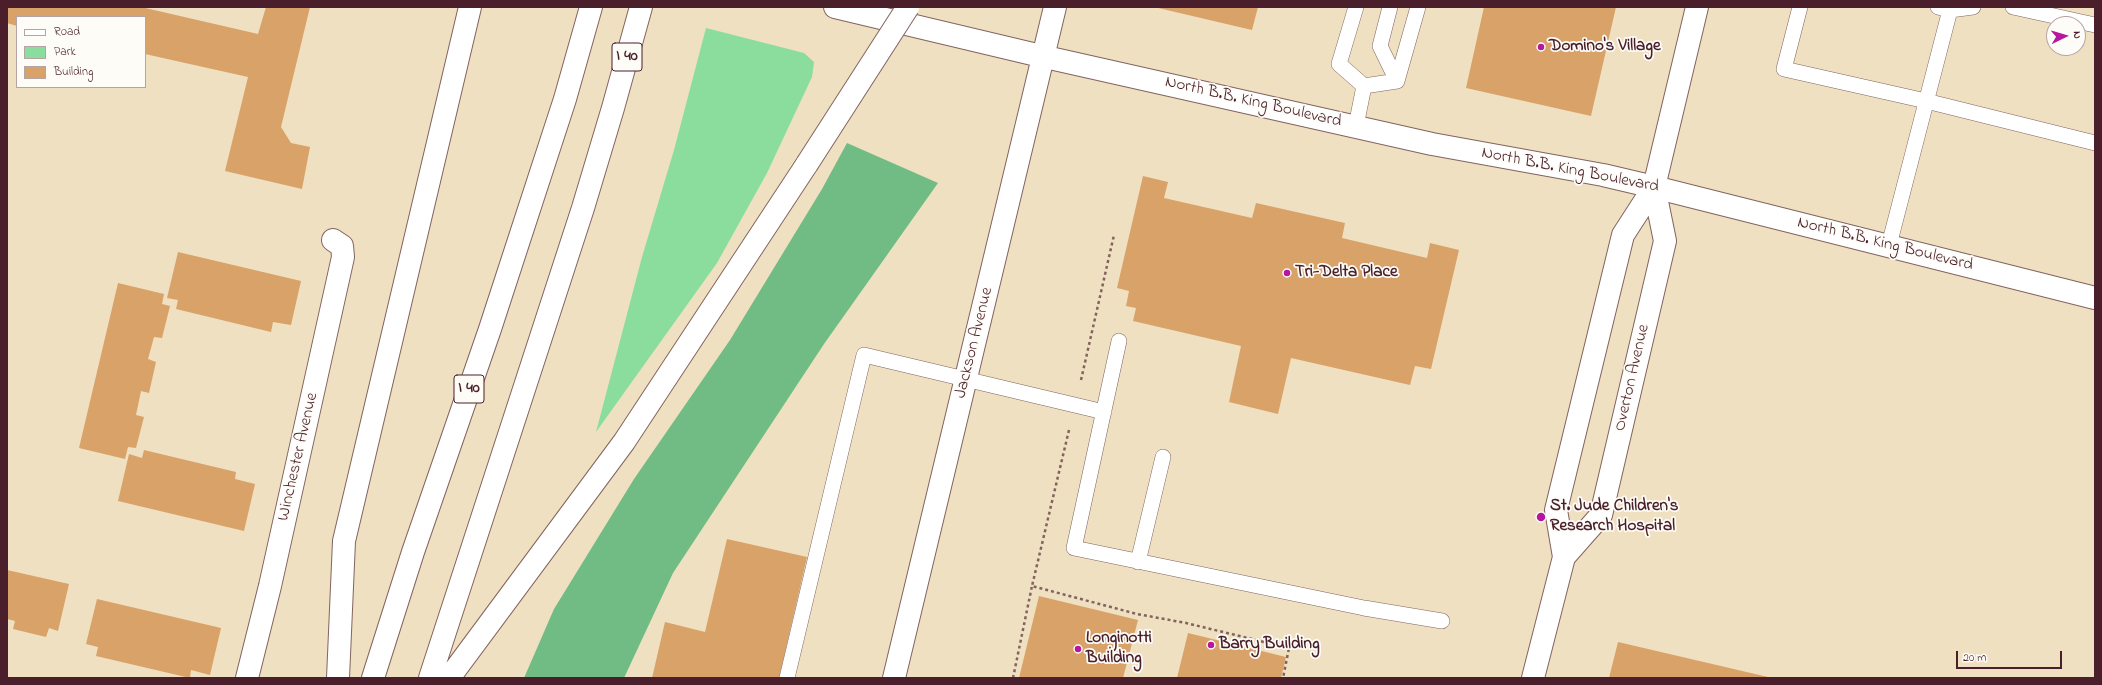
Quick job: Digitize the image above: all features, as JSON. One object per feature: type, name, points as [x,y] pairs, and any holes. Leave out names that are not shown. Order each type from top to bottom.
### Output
[{"type":"main road","points":[[338,678],[344,541],[470,7]]},
{"type":"main road","name":"I 40","points":[[373,678],[413,552],[490,329],[565,100],[591,7]]},
{"type":"main road","name":"I 40","points":[[430,678],[613,108],[641,7]]},
{"type":"main road","name":"North B.B. King Boulevard","points":[[836,7],[1041,56],[1432,144],[1603,175],[1889,245],[2095,298]]},
{"type":"main road","points":[[449,678],[624,442],[807,164],[908,7]]},
{"type":"main road","name":"Jackson Avenue","points":[[894,678],[966,380],[1041,56],[1055,7]]},
{"type":"main road","name":"Overton Avenue","points":[[1534,678],[1564,557],[1556,510],[1623,235],[1654,187],[1697,7]]},
{"type":"main road","name":"Overton Avenue","points":[[1564,557],[1601,515],[1665,241],[1654,187]]},
{"type":"main road","name":"Winchester Avenue","points":[[247,678],[270,586],[344,257],[342,246],[333,240]]},
{"type":"lane","points":[[1356,7],[1340,64],[1364,86]]},
{"type":"lane","points":[[1390,7],[1380,46],[1397,81]]},
{"type":"lane","points":[[1397,81],[1418,7]]},
{"type":"lane","points":[[1800,7],[1784,69],[1926,101],[2095,143]]},
{"type":"lane","points":[[1889,245],[1926,101],[1944,9],[1973,7]]},
{"type":"lane","points":[[2013,7],[2074,14],[2095,25]]},
{"type":"lane","points":[[1364,86],[1397,81]]},
{"type":"lane","points":[[1356,126],[1364,86]]},
{"type":"lane","points":[[1119,341],[1074,548],[1364,608],[1442,621]]},
{"type":"lane","points":[[787,678],[864,355],[1104,412]]},
{"type":"lane","points":[[1138,562],[1163,457]]},
{"type":"path","points":[[1013,678],[1032,586],[1114,235]]},
{"type":"path","points":[[1032,586],[1137,614],[1186,623],[1290,648],[1283,678]]},
{"type":"green space","points":[[706,28],[804,53],[814,62],[812,77],[767,173],[717,263],[596,432],[642,257],[674,150]]},
{"type":"green space","points":[[847,143],[938,183],[824,344],[673,573],[624,678],[524,678],[554,609],[634,479],[730,340],[822,189]]},
{"type":"building","points":[[7,7],[141,7],[258,34],[266,7],[310,7],[281,127],[291,143],[310,147],[302,189],[225,171],[248,77],[146,54],[146,16],[16,16],[16,26],[7,23]]},
{"type":"building","points":[[1154,7],[1258,7],[1252,30]]},
{"type":"building","name":"Domino's Village","points":[[1484,7],[1616,7],[1591,116],[1466,88]]},
{"type":"building","name":"Tri-Delta Place","points":[[1143,176],[1168,182],[1164,198],[1252,218],[1256,203],[1345,223],[1342,238],[1427,258],[1430,243],[1459,250],[1431,369],[1415,366],[1410,385],[1291,358],[1278,414],[1229,402],[1241,346],[1133,321],[1136,308],[1126,306],[1129,291],[1117,288]]},
{"type":"building","points":[[178,252],[301,281],[291,325],[273,322],[271,332],[176,309],[178,300],[167,298]]},
{"type":"building","points":[[118,283],[164,294],[162,304],[170,306],[162,338],[154,337],[148,359],[156,362],[149,393],[141,391],[136,415],[144,417],[136,448],[128,447],[125,459],[79,448]]},
{"type":"building","points":[[144,450],[236,472],[235,479],[255,484],[244,531],[118,501],[129,454],[142,458]]},
{"type":"building","points":[[727,539],[807,557],[779,678],[652,678],[665,622],[705,632]]},
{"type":"building","points":[[7,570],[69,584],[58,631],[49,628],[46,637],[13,629],[15,621],[7,619]]},
{"type":"building","name":"Longinotti Building","points":[[1039,596],[1138,620],[1123,678],[1019,678]]},
{"type":"building","points":[[97,599],[221,628],[210,675],[191,670],[190,678],[96,656],[98,647],[86,644]]},
{"type":"building","name":"Barry Building","points":[[1188,633],[1286,657],[1281,678],[1177,678]]},
{"type":"building","points":[[1618,642],[1768,677],[1768,678],[1609,678]]},
{"type":"place","name":"Domino's Village","points":[[1541,47]]},
{"type":"place","name":"Tri-Delta Place","points":[[1287,273]]},
{"type":"place","name":"St. Jude Children's Research Hospital","points":[[1541,517]]},
{"type":"place","name":"Barry Building","points":[[1211,645]]},
{"type":"place","name":"Longinotti Building","points":[[1078,649]]}]
